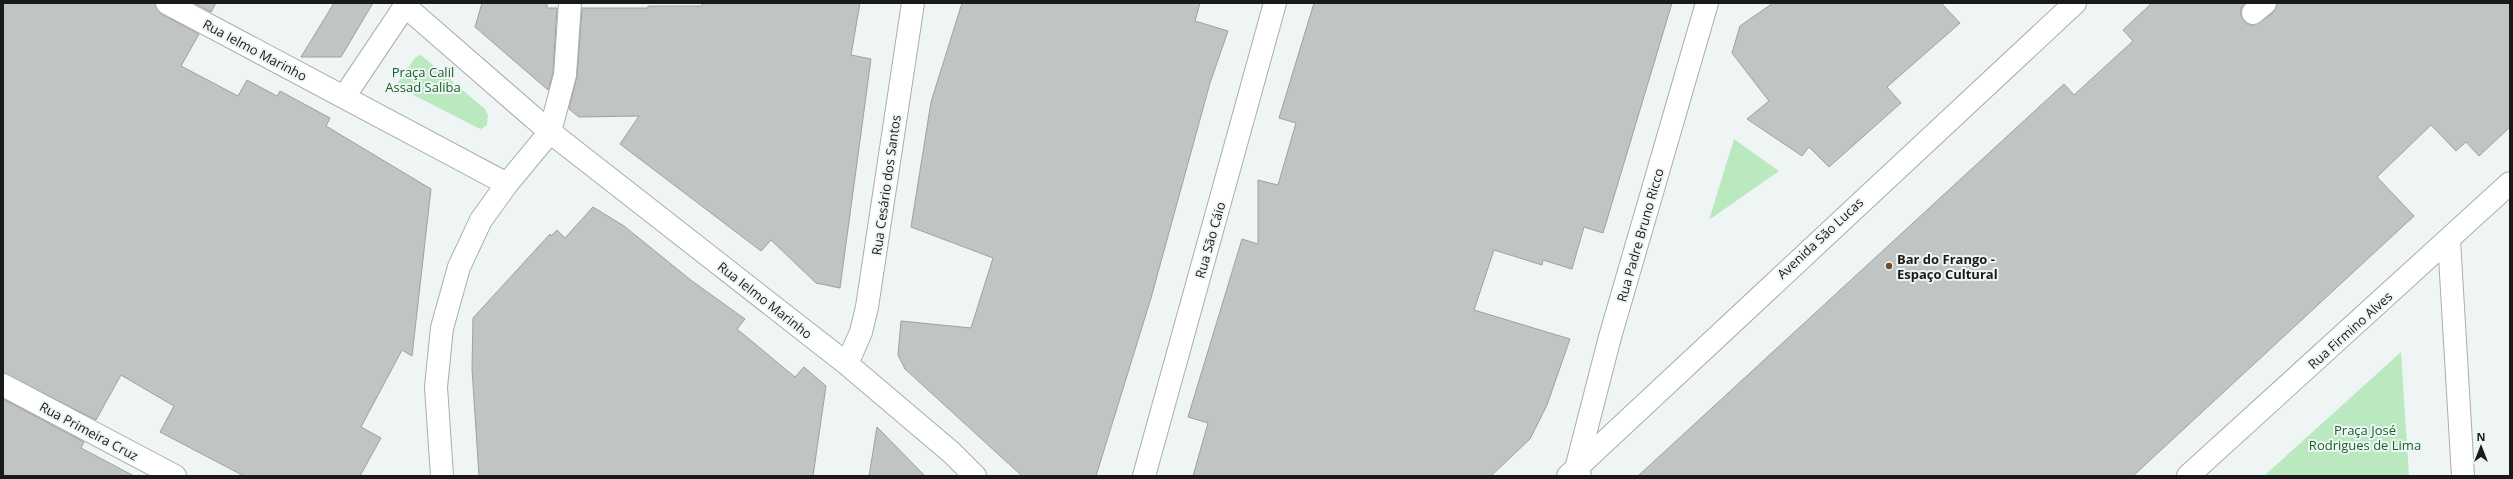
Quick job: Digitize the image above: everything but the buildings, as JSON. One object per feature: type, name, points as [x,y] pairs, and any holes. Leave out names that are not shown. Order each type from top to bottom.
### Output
[{"type":"street","name":"Rua Ielmo Marinho","points":[[167,3],[344,97]]},
{"type":"street","points":[[442,476],[436,387],[442,328],[462,260],[481,220],[507,184],[550,132],[565,75],[570,3]]},
{"type":"street","name":"Rua Cesário dos Santos","points":[[847,364],[861,332],[868,307],[913,3]]},
{"type":"street","name":"Rua São Cáio","points":[[1144,476],[1276,3]]},
{"type":"street","name":"Rua Padre Bruno Ricco","points":[[1575,474],[1610,337],[1707,3]]},
{"type":"street","name":"Avenida São Lucas","points":[[1575,474],[2075,3]]},
{"type":"street","points":[[507,184],[344,97],[405,4],[550,132]]},
{"type":"street","name":"Rua Ielmo Marinho","points":[[550,132],[847,364],[952,453],[975,476]]},
{"type":"street","name":"Rua Firmino Alves","points":[[2188,476],[2510,183]]},
{"type":"street","points":[[2449,240],[2463,476]]},
{"type":"street","name":"Rua Primeira Cruz","points":[[3,385],[175,476]]},
{"type":"green space","name":"Praça Calil Assad Saliba","points":[[421,55],[485,109],[488,115],[487,125],[481,129],[478,128],[398,87],[398,82],[416,57]]},
{"type":"green space","points":[[1734,139],[1779,171],[1709,220]]},
{"type":"green space","name":"Praça José Rodrigues de Lima","points":[[2401,352],[2409,476],[2264,476]]},
{"type":"place","name":"Bar do Frango - Espaço Cultural","points":[[1889,266]]}]
